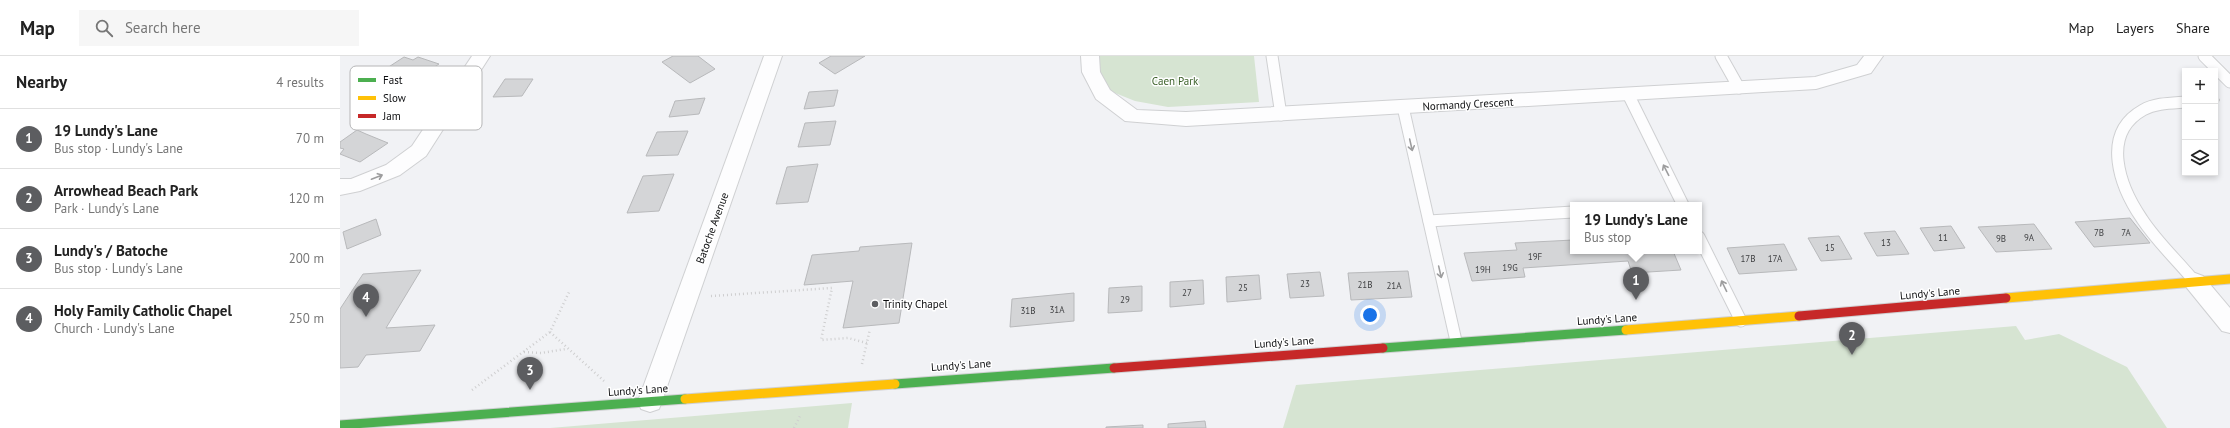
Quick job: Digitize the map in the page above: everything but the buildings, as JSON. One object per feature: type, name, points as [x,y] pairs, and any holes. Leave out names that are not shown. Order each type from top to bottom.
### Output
[{"type":"street","points":[[474,66],[481,56]]},
{"type":"street","name":"Batoche Avenue","points":[[650,401],[773,56]]},
{"type":"street","name":"Normandy Crescent","points":[[1090,56],[1091,72],[1103,94],[1132,116],[1186,119],[1281,115],[1816,83],[1864,69],[1874,56]]},
{"type":"street","points":[[340,187],[353,186],[393,170],[419,151],[433,130]]},
{"type":"street","name":"Lundy's Lane","points":[[340,425],[1741,321],[2230,279]]},
{"type":"street","points":[[2195,282],[2230,324]]},
{"type":"lane","points":[[1272,56],[1281,115]]},
{"type":"lane","points":[[1721,56],[1739,88]]},
{"type":"lane","points":[[2204,56],[2230,82]]},
{"type":"lane","points":[[1628,94],[1682,202]]},
{"type":"lane","points":[[2182,102],[2170,103],[2144,110],[2126,123],[2118,141],[2116,162],[2126,189],[2142,219],[2195,282]]},
{"type":"lane","points":[[1403,107],[1456,342]]},
{"type":"lane","points":[[1429,221],[1570,212]]},
{"type":"lane","points":[[1702,242],[1741,321]]},
{"type":"path","points":[[687,297],[832,288],[821,340],[848,338],[867,343]]},
{"type":"path","points":[[468,394],[550,332],[570,290]]},
{"type":"path","points":[[860,372],[870,329]]},
{"type":"path","points":[[550,332],[567,349],[608,384]]},
{"type":"path","points":[[524,352],[541,353],[567,349]]},
{"type":"path","points":[[794,428],[802,412]]},
{"type":"green space","name":"Caen Park","points":[[1099,56],[1254,56],[1259,102],[1168,107],[1135,101],[1110,91],[1099,73]]},
{"type":"green space","points":[[2016,326],[2025,340],[2059,334],[2127,367],[2167,428],[1283,428],[1296,385]]},
{"type":"green space","points":[[852,403],[848,428],[550,428]]},
{"type":"traffic: fast","points":[[1383,348],[1626,330]]},
{"type":"traffic: fast","points":[[895,384],[1114,368]]},
{"type":"traffic: fast","points":[[340,425],[685,399]]},
{"type":"traffic: slow","points":[[2006,298],[2230,279]]},
{"type":"traffic: slow","points":[[1626,330],[1799,316]]},
{"type":"traffic: slow","points":[[685,399],[895,384]]},
{"type":"traffic: jam","points":[[1799,316],[2006,298]]},
{"type":"traffic: jam","points":[[1114,368],[1383,348]]},
{"type":"place","name":"19 Lundy's Lane","points":[[1636,300]]},
{"type":"place","name":"Trinity Chapel","points":[[875,304]]},
{"type":"place","name":"Holy Family Catholic Chapel","points":[[366,317]]},
{"type":"place","name":"Arrowhead Beach Park","points":[[1852,355]]},
{"type":"place","name":"Lundy's / Batoche","points":[[530,390]]}]
